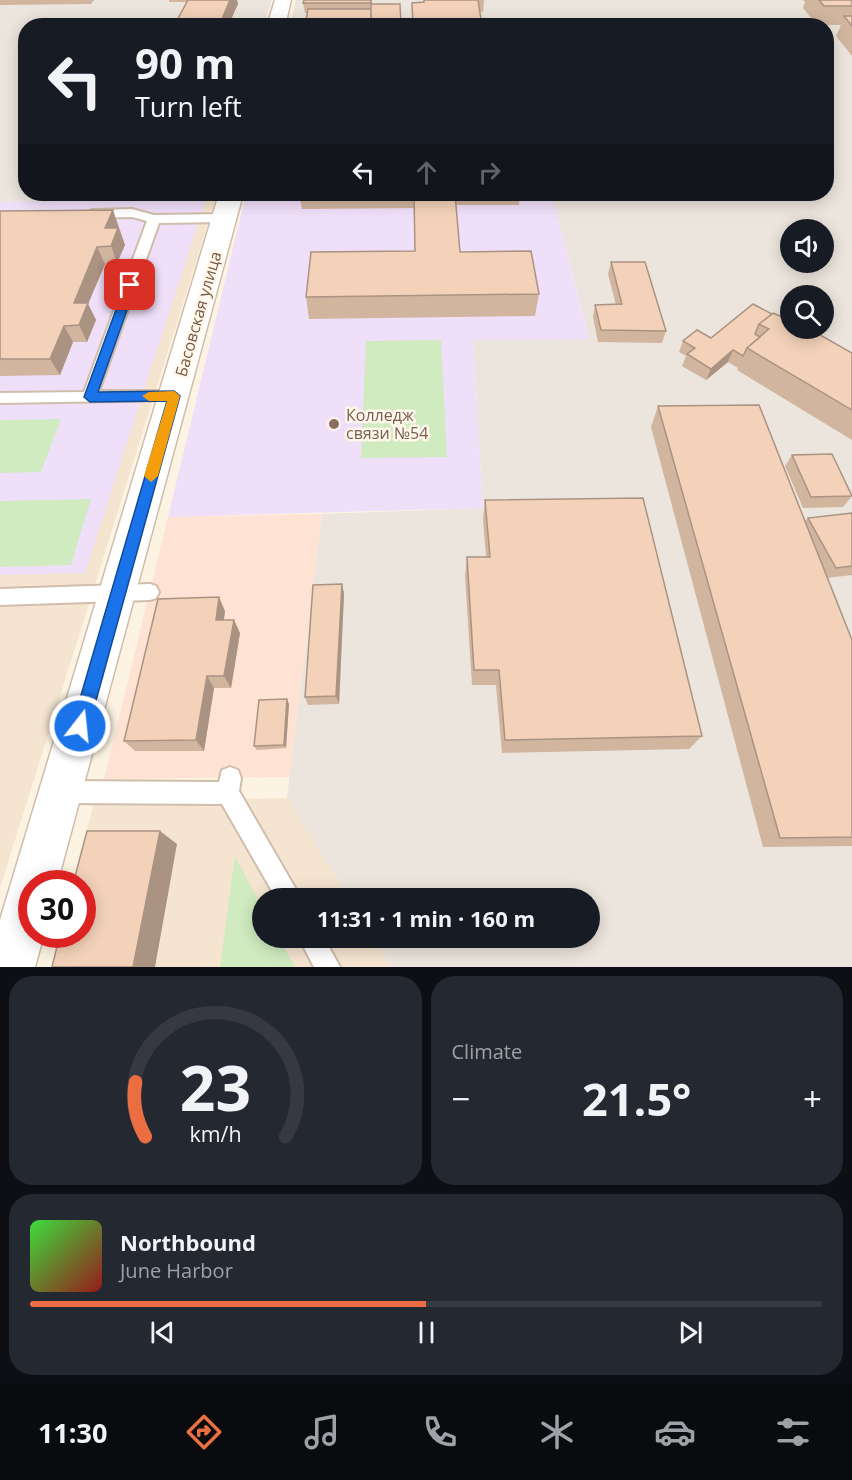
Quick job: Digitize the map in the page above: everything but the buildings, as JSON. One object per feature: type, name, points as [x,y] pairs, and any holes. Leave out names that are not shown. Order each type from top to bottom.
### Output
[{"type":"street","points":[[278,18],[283,0]]},
{"type":"street","name":"Басовская улица","points":[[38,870],[62,792],[134,593],[174,396],[229,201]]},
{"type":"street","points":[[10,967],[18,940]]},
{"type":"lane","points":[[84,214],[132,213],[154,219],[225,218]]},
{"type":"lane","points":[[90,397],[154,219]]},
{"type":"lane","points":[[0,398],[174,396]]},
{"type":"lane","points":[[0,597],[134,593]]},
{"type":"lane","points":[[62,792],[229,785],[284,888]]},
{"type":"lane","points":[[317,948],[328,967]]},
{"type":"shaded area","points":[[0,0],[272,0],[266,18],[18,18],[18,201],[52,201],[0,202]]},
{"type":"shaded area","points":[[296,0],[852,0],[852,967],[391,967],[379,948],[600,948],[600,888],[343,888],[287,798],[322,514],[483,508],[473,339],[589,338],[554,201],[834,201],[834,18],[292,18]]},
{"type":"shaded area","points":[[205,201],[85,573],[0,575],[0,202]]},
{"type":"shaded area","points":[[215,201],[0,888],[0,202]]},
{"type":"shaded area","name":"Колледж связи №54","points":[[244,201],[554,201],[589,339],[473,340],[483,508],[168,517]]},
{"type":"shaded area","points":[[322,514],[290,777],[104,779],[168,517]]},
{"type":"shaded area","points":[[287,798],[343,888],[252,888],[252,948],[379,948],[391,967],[52,967],[69,948],[96,948],[96,870],[76,870],[94,802]]},
{"type":"green space","points":[[441,340],[447,457],[361,458],[366,341]]},
{"type":"green space","points":[[61,419],[41,472],[0,473],[0,420]]},
{"type":"green space","points":[[91,499],[71,565],[0,567],[0,501]]},
{"type":"green space","points":[[235,856],[252,888],[252,948],[285,948],[295,967],[220,967]]},
{"type":"slow traffic","points":[[149,396],[174,396],[151,476]]},
{"type":"place","name":"Колледж связи №54","points":[[334,424]]},
{"type":"route","points":[[80,726],[174,396],[90,397],[130,285]]}]
